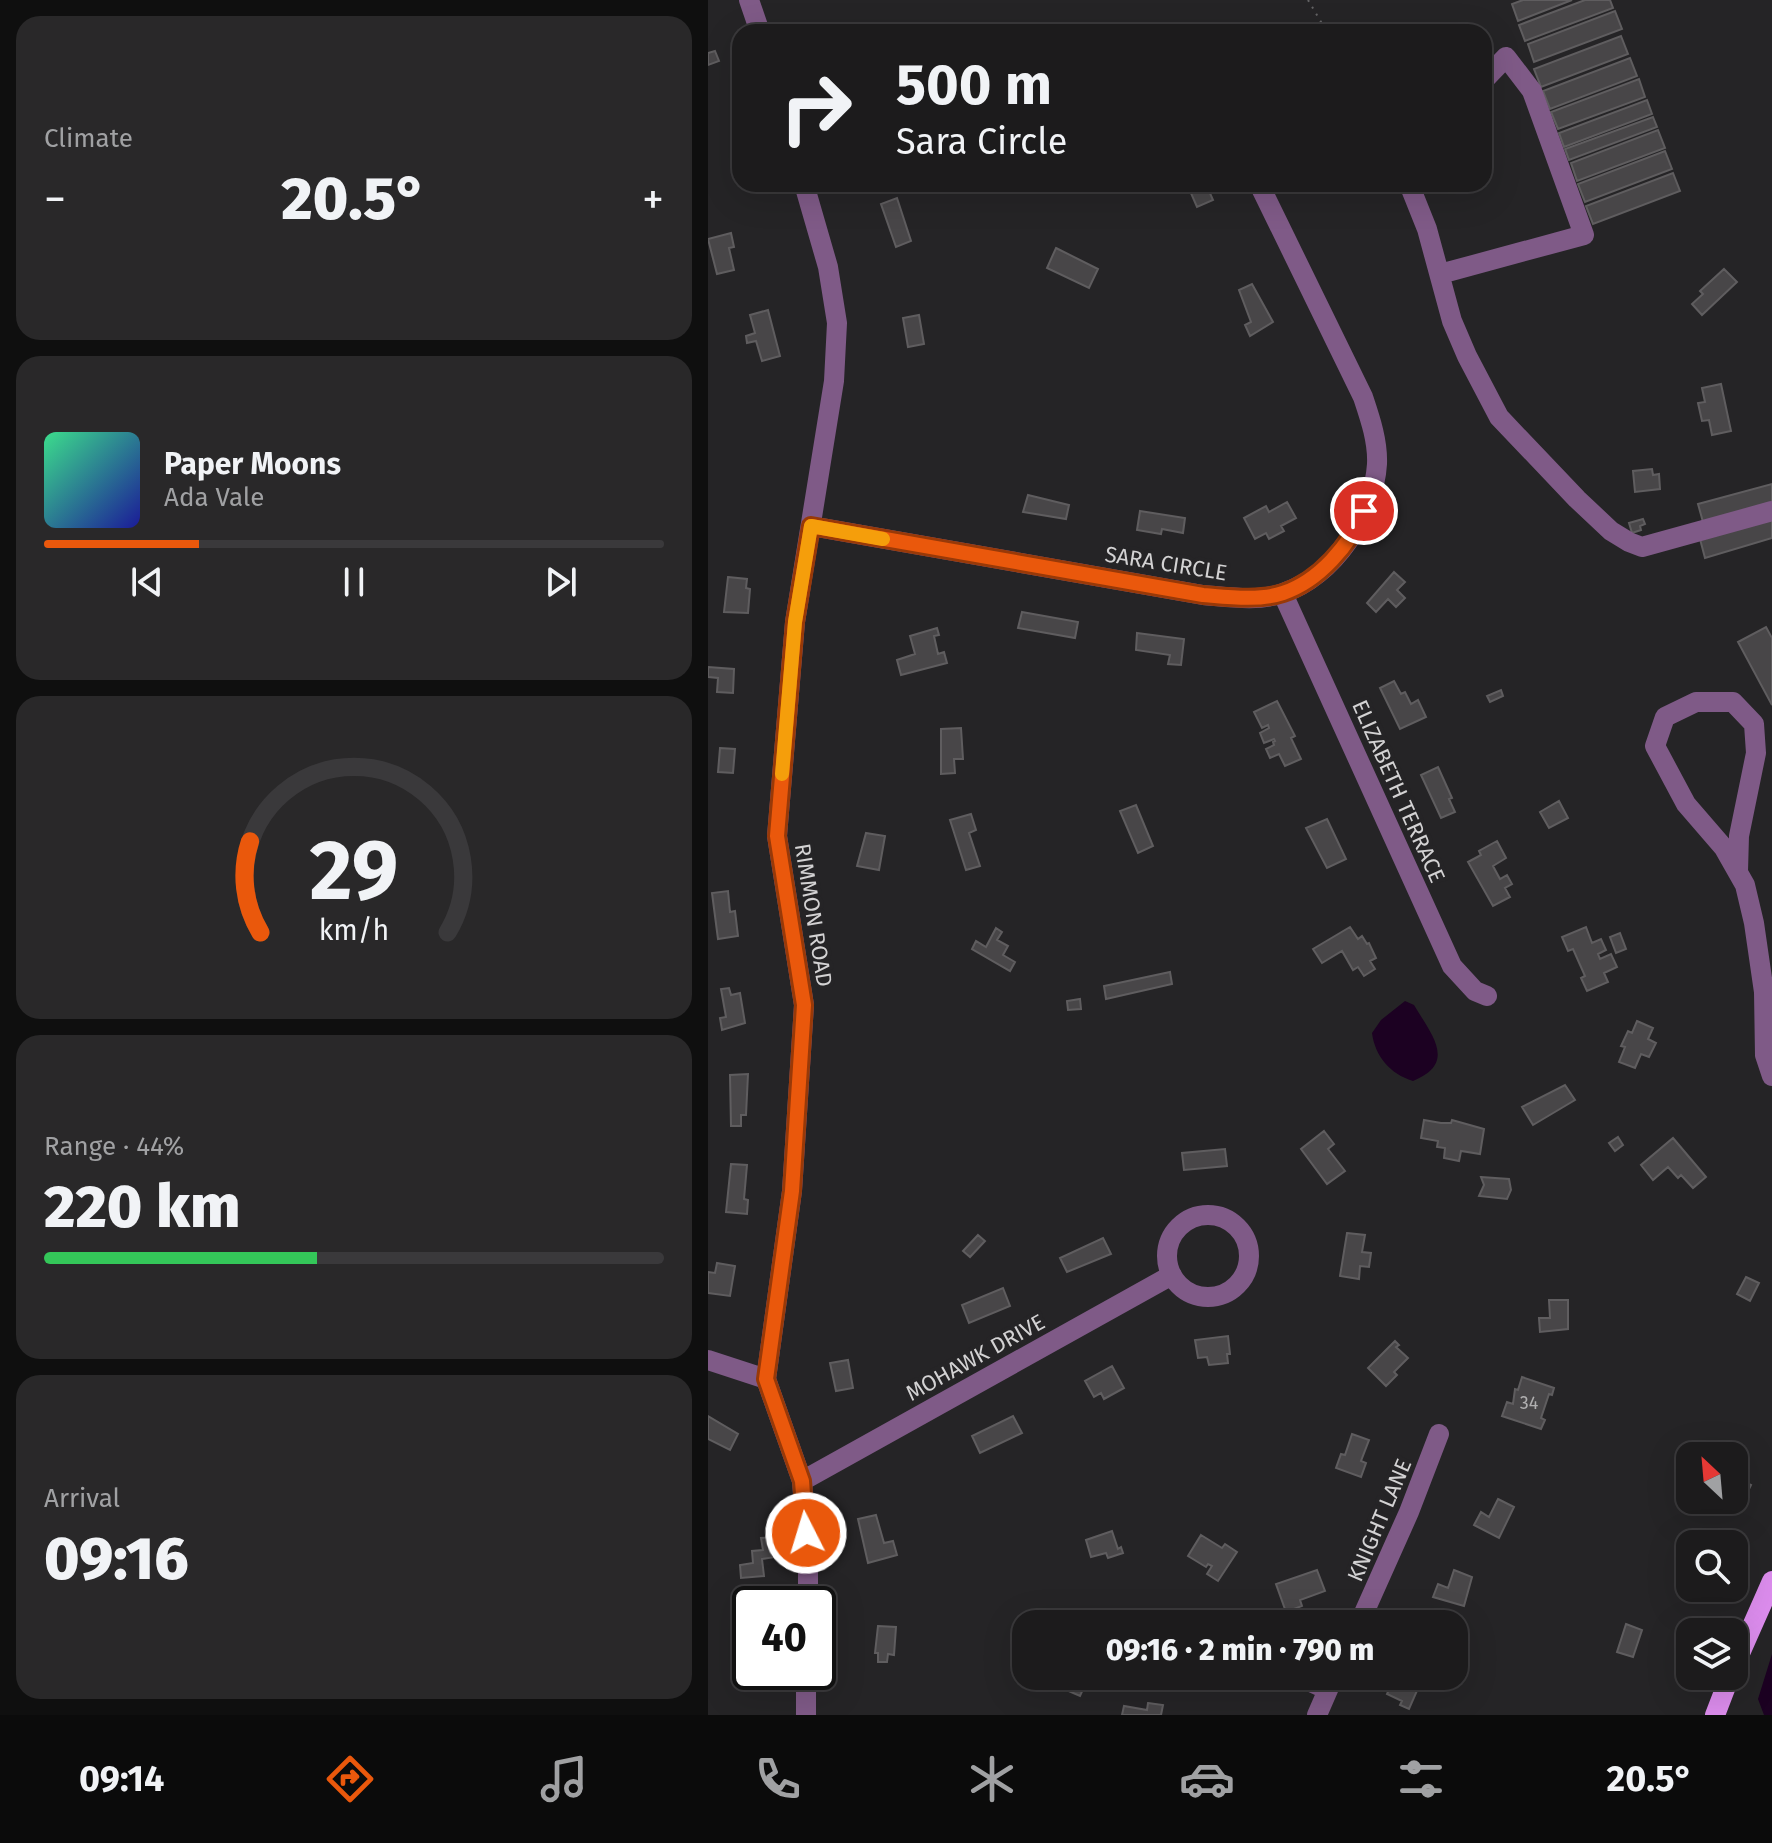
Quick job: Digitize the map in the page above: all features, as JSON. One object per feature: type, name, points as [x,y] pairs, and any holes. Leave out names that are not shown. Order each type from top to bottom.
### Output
[{"type":"main road","points":[[1748,1635],[1772,1581]]},
{"type":"main road","points":[[1715,1715],[1725,1690]]},
{"type":"street","points":[[749,0],[757,24]]},
{"type":"street","points":[[1440,274],[1584,235],[1532,91],[1506,57],[1492,72]]},
{"type":"street","name":"RIMMON ROAD","points":[[806,192],[828,267],[837,323],[834,381],[795,622],[777,836],[804,1005],[792,1191],[766,1379],[802,1481],[808,1586]]},
{"type":"street","name":"SARA CIRCLE","points":[[811,526],[1203,595],[1240,598],[1283,594],[1309,580],[1337,555],[1358,528],[1371,495],[1377,463],[1374,431],[1363,397],[1263,192]]},
{"type":"street","points":[[1412,192],[1427,229],[1452,321],[1499,417],[1611,531],[1642,547],[1772,511]]},
{"type":"street","name":"ELIZABETH TERRACE","points":[[1283,594],[1452,966],[1475,991],[1487,996]]},
{"type":"street","points":[[1738,871],[1739,836],[1756,753],[1754,724],[1733,702],[1696,702],[1665,717],[1655,746],[1686,804],[1724,848],[1745,885],[1764,992],[1765,1055],[1772,1076]]},
{"type":"street","points":[[1207,1215],[1220,1217],[1236,1226],[1244,1236],[1249,1249],[1248,1267],[1240,1283],[1230,1292],[1213,1297],[1195,1295],[1183,1289],[1172,1275],[1167,1262],[1169,1244],[1178,1228],[1189,1220],[1207,1215]]},
{"type":"street","name":"MOHAWK DRIVE","points":[[802,1481],[1172,1275]]},
{"type":"street","points":[[708,1360],[766,1379]]},
{"type":"street","name":"KNIGHT LANE","points":[[1365,1610],[1409,1512],[1439,1434]]},
{"type":"street","points":[[806,1690],[806,1715]]},
{"type":"street","points":[[1317,1715],[1328,1690]]},
{"type":"path","points":[[1308,0],[1322,24]]},
{"type":"shaded area","points":[[1405,1001],[1414,1005],[1433,1037],[1438,1057],[1427,1074],[1413,1081],[1397,1074],[1385,1063],[1376,1049],[1372,1033],[1381,1020]]},
{"type":"shaded area","points":[[1772,1654],[1772,1715],[1764,1715],[1758,1699]]},
{"type":"building","points":[[1523,0],[1572,0],[1518,21],[1512,4]]},
{"type":"building","points":[[1585,0],[1610,0],[1613,8],[1525,41],[1519,25]]},
{"type":"building","points":[[1615,11],[1622,29],[1534,62],[1528,44]]},
{"type":"building","points":[[1621,36],[1628,54],[1541,87],[1534,69]]},
{"type":"building","points":[[715,51],[719,61],[708,65],[708,53]]},
{"type":"building","points":[[1630,58],[1637,76],[1550,109],[1543,91]]},
{"type":"building","points":[[1639,79],[1645,97],[1558,129],[1551,112]]},
{"type":"building","points":[[1647,100],[1652,114],[1564,147],[1559,133]]},
{"type":"building","points":[[1653,117],[1657,127],[1569,160],[1565,149]]},
{"type":"building","points":[[1658,130],[1665,148],[1577,181],[1571,163]]},
{"type":"building","points":[[1665,151],[1672,169],[1585,202],[1578,184]]},
{"type":"building","points":[[1673,173],[1680,191],[1593,224],[1586,206]]},
{"type":"building","points":[[1190,192],[1210,192],[1213,200],[1197,207]]},
{"type":"building","points":[[897,198],[911,241],[896,247],[881,204]]},
{"type":"building","points":[[731,233],[734,247],[729,248],[734,270],[717,274],[708,239]]},
{"type":"building","points":[[1056,248],[1098,269],[1089,288],[1047,268]]},
{"type":"building","points":[[1724,269],[1737,282],[1702,315],[1692,304],[1703,294],[1700,291]]},
{"type":"building","points":[[1252,284],[1273,322],[1250,336],[1245,325],[1251,322],[1239,290]]},
{"type":"building","points":[[768,310],[780,356],[762,361],[756,341],[747,343],[746,336],[755,333],[750,315]]},
{"type":"building","points":[[919,315],[924,344],[908,347],[903,318]]},
{"type":"building","points":[[1721,384],[1731,431],[1712,435],[1709,420],[1702,421],[1698,403],[1705,402],[1702,388]]},
{"type":"building","points":[[1652,469],[1653,475],[1659,474],[1660,489],[1635,492],[1633,471]]},
{"type":"building","points":[[1772,484],[1772,503],[1703,522],[1698,504]]},
{"type":"building","points":[[1028,495],[1069,505],[1066,519],[1023,512]]},
{"type":"building","points":[[1287,502],[1296,518],[1281,526],[1284,531],[1269,539],[1266,533],[1255,539],[1244,518],[1266,506],[1269,512]]},
{"type":"building","points":[[1140,511],[1185,518],[1183,533],[1162,529],[1161,534],[1137,530]]},
{"type":"building","points":[[1772,518],[1772,538],[1705,558],[1700,539]]},
{"type":"building","points":[[1643,519],[1645,524],[1640,526],[1641,530],[1632,533],[1629,523]]},
{"type":"building","points":[[1394,572],[1405,582],[1397,590],[1405,598],[1396,607],[1388,599],[1376,612],[1367,603]]},
{"type":"building","points":[[728,577],[747,579],[746,588],[750,589],[748,613],[724,612]]},
{"type":"building","points":[[1022,612],[1078,622],[1075,638],[1018,628]]},
{"type":"building","points":[[1766,627],[1772,638],[1772,705],[1738,642]]},
{"type":"building","points":[[937,628],[939,635],[934,636],[938,654],[944,652],[947,663],[901,675],[897,660],[915,654],[910,636]]},
{"type":"building","points":[[1137,633],[1184,639],[1181,665],[1168,664],[1170,655],[1136,650]]},
{"type":"building","points":[[708,667],[734,669],[733,693],[717,692],[718,678],[708,677]]},
{"type":"building","points":[[1394,681],[1411,704],[1418,700],[1426,717],[1400,729],[1380,688]]},
{"type":"building","points":[[1501,690],[1503,696],[1490,702],[1487,696]]},
{"type":"building","points":[[1277,701],[1295,736],[1291,738],[1301,759],[1285,766],[1279,754],[1270,758],[1266,749],[1275,741],[1264,743],[1260,733],[1269,728],[1268,725],[1262,728],[1254,712]]},
{"type":"building","points":[[961,728],[963,759],[954,759],[955,773],[941,774],[941,729]]},
{"type":"building","points":[[720,748],[735,749],[733,773],[718,772]]},
{"type":"building","points":[[1438,767],[1455,812],[1441,818],[1421,775]]},
{"type":"building","points":[[1559,801],[1568,818],[1549,828],[1540,812]]},
{"type":"building","points":[[1136,805],[1153,846],[1138,853],[1120,811]]},
{"type":"building","points":[[971,814],[976,830],[969,833],[980,866],[966,870],[950,820]]},
{"type":"building","points":[[1327,819],[1346,859],[1327,868],[1306,828]]},
{"type":"building","points":[[866,833],[885,836],[879,870],[857,866]]},
{"type":"building","points":[[1497,841],[1506,858],[1493,866],[1500,879],[1507,875],[1512,884],[1505,888],[1510,897],[1493,906],[1468,862],[1481,855],[1479,851]]},
{"type":"building","points":[[728,891],[730,912],[735,911],[738,936],[718,939],[712,893]]},
{"type":"building","points":[[1350,927],[1358,939],[1362,936],[1369,943],[1376,958],[1370,961],[1375,969],[1364,976],[1358,967],[1353,970],[1342,951],[1322,963],[1313,949]]},
{"type":"building","points":[[1586,927],[1592,943],[1601,939],[1606,950],[1598,954],[1600,959],[1611,954],[1617,967],[1604,973],[1608,982],[1587,991],[1581,978],[1585,976],[1573,949],[1568,951],[1562,937]]},
{"type":"building","points":[[996,928],[1002,932],[997,940],[1008,946],[1003,955],[1015,962],[1010,971],[972,949],[976,941],[986,947]]},
{"type":"building","points":[[1620,933],[1626,949],[1616,953],[1610,937]]},
{"type":"building","points":[[1170,972],[1172,984],[1106,999],[1104,986]]},
{"type":"building","points":[[729,988],[731,995],[740,993],[745,1023],[722,1030],[720,1018],[726,1017],[721,989]]},
{"type":"building","points":[[1080,999],[1081,1009],[1068,1010],[1067,1001]]},
{"type":"building","points":[[1637,1021],[1653,1028],[1648,1039],[1656,1043],[1649,1057],[1641,1054],[1635,1068],[1619,1062],[1625,1047],[1621,1046]]},
{"type":"building","points":[[748,1074],[746,1115],[741,1115],[741,1126],[731,1126],[730,1075]]},
{"type":"building","points":[[1565,1085],[1575,1100],[1533,1125],[1522,1107]]},
{"type":"building","points":[[1424,1120],[1451,1123],[1452,1120],[1484,1129],[1480,1154],[1461,1151],[1459,1161],[1444,1158],[1445,1148],[1437,1147],[1438,1141],[1421,1138]]},
{"type":"building","points":[[1324,1131],[1334,1144],[1328,1149],[1345,1171],[1327,1184],[1301,1149]]},
{"type":"building","points":[[1618,1137],[1623,1145],[1615,1151],[1609,1143]]},
{"type":"building","points":[[1673,1138],[1706,1177],[1693,1188],[1668,1167],[1653,1180],[1641,1165]]},
{"type":"building","points":[[1225,1149],[1227,1166],[1184,1170],[1182,1153]]},
{"type":"building","points":[[731,1164],[747,1165],[744,1199],[748,1200],[747,1214],[726,1212]]},
{"type":"building","points":[[1481,1177],[1509,1179],[1511,1190],[1507,1199],[1479,1196],[1484,1185]]},
{"type":"building","points":[[1347,1233],[1365,1235],[1362,1252],[1371,1253],[1369,1267],[1360,1266],[1359,1279],[1340,1276]]},
{"type":"building","points":[[978,1235],[985,1241],[970,1257],[963,1251]]},
{"type":"building","points":[[1103,1238],[1111,1254],[1067,1272],[1060,1258]]},
{"type":"building","points":[[717,1263],[735,1266],[730,1296],[708,1293],[708,1272],[715,1273]]},
{"type":"building","points":[[1746,1277],[1759,1283],[1750,1301],[1737,1294]]},
{"type":"building","points":[[1003,1288],[1010,1306],[969,1323],[962,1305]]},
{"type":"building","points":[[1549,1300],[1568,1300],[1568,1329],[1540,1332],[1539,1318],[1550,1318]]},
{"type":"building","points":[[1228,1336],[1228,1363],[1209,1365],[1207,1357],[1198,1358],[1195,1340]]},
{"type":"building","points":[[1395,1341],[1399,1345],[1396,1347],[1408,1358],[1386,1386],[1368,1368]]},
{"type":"building","points":[[848,1360],[853,1388],[836,1391],[830,1363]]},
{"type":"building","points":[[1112,1366],[1124,1388],[1104,1399],[1101,1393],[1094,1397],[1085,1381]]},
{"type":"building","points":[[1522,1377],[1554,1388],[1541,1418],[1545,1420],[1541,1429],[1502,1416],[1507,1402],[1513,1404],[1515,1389],[1518,1390]]},
{"type":"building","points":[[708,1416],[738,1434],[730,1450],[708,1439]]},
{"type":"building","points":[[1013,1416],[1022,1433],[980,1453],[972,1436]]},
{"type":"building","points":[[1352,1434],[1369,1440],[1361,1461],[1366,1463],[1361,1477],[1336,1468],[1341,1454],[1345,1455]]},
{"type":"building","points":[[1498,1499],[1514,1507],[1499,1538],[1474,1525],[1481,1512],[1489,1517]]},
{"type":"building","points":[[876,1515],[884,1543],[893,1541],[897,1555],[868,1563],[858,1519]]},
{"type":"building","points":[[1112,1531],[1118,1549],[1121,1547],[1123,1553],[1108,1558],[1106,1553],[1091,1557],[1086,1540]]},
{"type":"building","points":[[1201,1535],[1222,1548],[1225,1544],[1237,1552],[1218,1581],[1207,1574],[1212,1566],[1208,1564],[1206,1567],[1188,1556]]},
{"type":"building","points":[[779,1536],[780,1541],[786,1541],[787,1550],[782,1551],[782,1556],[762,1559],[764,1576],[741,1578],[740,1565],[753,1563],[752,1551],[763,1550],[761,1538]]},
{"type":"building","points":[[1317,1570],[1325,1591],[1300,1600],[1302,1606],[1285,1610],[1276,1584]]},
{"type":"building","points":[[1454,1570],[1472,1577],[1464,1606],[1433,1597],[1438,1584],[1448,1588]]},
{"type":"building","points":[[1626,1624],[1642,1630],[1633,1657],[1617,1652]]},
{"type":"building","points":[[878,1626],[896,1627],[894,1655],[888,1654],[887,1662],[878,1662],[878,1653],[875,1653]]},
{"type":"building","points":[[1066,1690],[1083,1690],[1080,1696]]},
{"type":"building","points":[[1389,1690],[1417,1690],[1409,1709],[1400,1705],[1402,1701],[1387,1694]]},
{"type":"building","points":[[1148,1703],[1163,1705],[1161,1715],[1122,1715],[1124,1706],[1147,1710]]},
{"type":"slow traffic","points":[[782,774],[795,622],[811,526],[883,539]]},
{"type":"route","points":[[806,1533],[802,1481],[766,1379],[792,1191],[804,1005],[777,836],[795,622],[811,526],[1203,595],[1240,598],[1283,594],[1309,580],[1337,555],[1358,528],[1364,511]]}]
